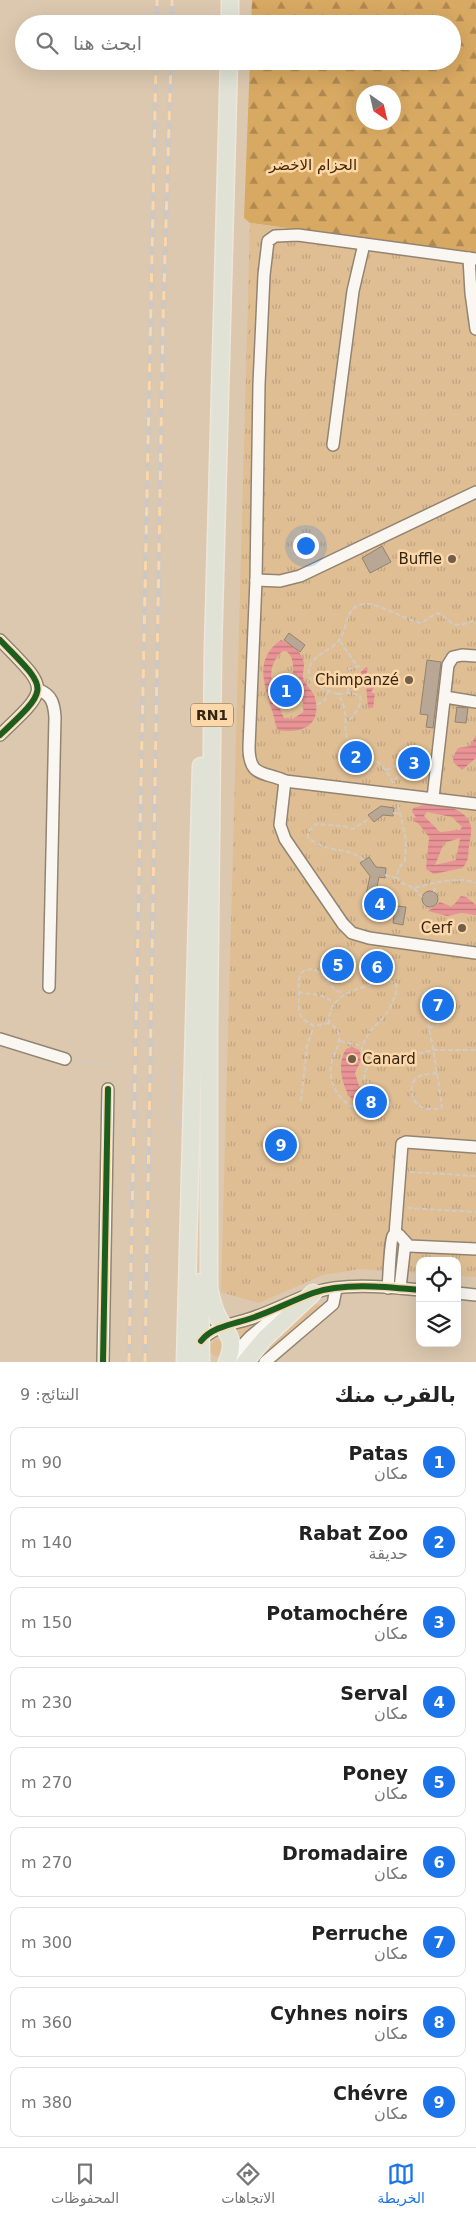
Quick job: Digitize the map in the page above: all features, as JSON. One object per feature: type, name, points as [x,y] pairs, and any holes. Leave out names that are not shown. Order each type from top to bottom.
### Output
[{"type":"highway","points":[[219,15],[220,0]]},
{"type":"highway","points":[[230,0],[230,15]]},
{"type":"highway","name":"RN1","points":[[185,1362],[218,70]]},
{"type":"highway","name":"RN1","points":[[227,1362],[232,1343],[214,1309],[209,1288],[209,1022],[213,650],[229,70]]},
{"type":"highway","points":[[189,1223],[198,1266],[203,1355]]},
{"type":"highway","points":[[245,1362],[265,1338],[313,1293]]},
{"type":"street","points":[[476,329],[471,293],[472,258],[282,234],[271,238],[266,248],[260,384],[256,580],[249,755],[252,766],[258,772],[285,781],[395,788],[433,798],[476,804]]},
{"type":"street","points":[[333,445],[353,291],[364,244]]},
{"type":"street","points":[[256,580],[280,581],[300,576],[476,492]]},
{"type":"street","points":[[0,640],[32,674],[38,683],[39,690],[38,695],[28,708],[0,735]]},
{"type":"street","points":[[433,798],[448,665],[453,657],[462,655],[476,656]]},
{"type":"street","points":[[39,690],[50,698],[54,705],[55,717],[48,987]]},
{"type":"street","points":[[445,697],[476,702]]},
{"type":"street","points":[[285,781],[280,825],[285,839],[338,917],[352,933],[369,938],[476,953]]},
{"type":"street","points":[[0,1039],[65,1058]]},
{"type":"street","points":[[103,1362],[108,1089]]},
{"type":"street","points":[[388,1288],[402,1144],[406,1142],[476,1146]]},
{"type":"street","points":[[393,1236],[399,1235],[407,1245],[400,1288]]},
{"type":"street","points":[[407,1245],[476,1249]]},
{"type":"street","points":[[203,1355],[209,1334],[292,1303],[313,1293],[336,1289],[416,1290]]},
{"type":"street","points":[[265,1362],[333,1304],[336,1289]]},
{"type":"street","points":[[461,1293],[476,1295]]},
{"type":"street","points":[[227,1362],[257,1330],[292,1303]]},
{"type":"path","points":[[346,725],[362,701],[360,696],[348,693],[338,694],[316,684],[310,676],[309,669],[318,654],[339,640],[349,612],[363,604],[371,604],[414,622],[422,623],[438,613],[446,617],[452,624],[458,625],[476,620]]},
{"type":"path","points":[[339,640],[358,666],[349,669],[348,693]]},
{"type":"path","points":[[317,705],[325,700],[329,690]]},
{"type":"path","points":[[338,694],[346,709],[345,734],[356,754],[373,760],[385,770],[395,788],[406,840],[406,860],[399,864],[397,878]]},
{"type":"path","points":[[385,770],[403,763],[406,764],[406,771],[398,776],[395,788]]},
{"type":"path","points":[[393,813],[401,814]]},
{"type":"path","points":[[364,860],[351,852],[331,850],[323,847],[308,837],[308,832],[316,824],[323,823],[353,829],[370,818]]},
{"type":"path","points":[[385,875],[397,878],[402,883],[414,888],[422,897]]},
{"type":"path","points":[[414,888],[426,884],[468,880],[476,883]]},
{"type":"path","points":[[434,892],[436,884]]},
{"type":"path","points":[[314,1026],[300,1014],[297,1005],[298,985],[302,972],[312,969],[319,971],[334,988],[345,993]]},
{"type":"path","points":[[329,1023],[329,1014],[334,1003],[345,993],[388,979],[393,980],[396,985],[396,993],[391,1006],[384,1017],[370,1030],[362,1046],[362,1053],[366,1059],[372,1062]]},
{"type":"path","points":[[430,1028],[447,1021],[452,1012],[449,997],[434,990],[422,992],[434,1050],[442,1108],[421,1107],[415,1102],[411,1092],[412,1084],[416,1078],[422,1075],[437,1073]]},
{"type":"path","points":[[298,992],[317,993],[334,1003]]},
{"type":"path","points":[[314,1026],[329,1023],[334,1026],[340,1041],[331,1066],[333,1082],[339,1097],[348,1106],[364,1112],[386,1112],[390,1108],[391,1103],[387,1096],[368,1084],[364,1075],[365,1068],[372,1062],[434,1050],[476,1051]]},
{"type":"path","points":[[301,1102],[307,1046],[314,1026]]},
{"type":"path","points":[[340,1041],[362,1046]]},
{"type":"path","points":[[65,1058],[117,1065]]},
{"type":"path","points":[[173,1122],[174,1066]]},
{"type":"path","points":[[408,1172],[476,1176]]},
{"type":"path","points":[[405,1207],[476,1212]]},
{"type":"green space","name":"الحزام الاخضر","points":[[252,0],[476,0],[476,254],[250,223],[244,218],[250,70],[461,70],[461,15],[251,15]]},
{"type":"green space","points":[[250,223],[476,254],[476,1277],[461,1276],[461,1257],[416,1257],[416,1273],[360,1269],[323,1275],[259,1303],[221,1292]]},
{"type":"green space","points":[[310,1305],[324,1306],[258,1362],[249,1362]]},
{"type":"green space","points":[[264,1318],[242,1340],[234,1330]]},
{"type":"green space","points":[[216,1339],[226,1343],[221,1357],[214,1356],[210,1351],[211,1344]]},
{"type":"shaded area","points":[[281,640],[294,647],[303,658],[303,679],[314,696],[316,708],[312,721],[302,729],[286,731],[278,730],[276,726],[266,691],[263,669],[265,659],[271,649]],"holes":[[[283,651],[286,651],[292,659],[294,686],[304,708],[303,712],[293,719],[284,718],[274,692],[271,674],[276,658]]]},
{"type":"shaded area","points":[[366,667],[368,668],[365,679],[374,678],[378,682],[371,692],[375,694],[373,708],[368,707],[366,685],[358,684],[361,672]]},
{"type":"shaded area","points":[[476,735],[476,758],[462,770],[453,762],[454,755],[458,748],[470,746]]},
{"type":"shaded area","points":[[424,805],[438,805],[452,808],[464,814],[471,826],[471,836],[467,861],[462,868],[434,874],[426,869],[429,837],[418,823],[413,821],[413,818],[416,817],[412,812],[413,808]],"holes":[[[427,812],[452,817],[462,827],[460,830],[440,832],[424,816]],[[460,838],[456,860],[435,865],[444,843]]]},
{"type":"shaded area","points":[[461,896],[466,897],[476,905],[476,915],[461,913],[447,916],[428,911],[440,902],[452,907]]},
{"type":"shaded area","points":[[352,1047],[359,1050],[361,1057],[355,1073],[359,1086],[384,1098],[384,1102],[373,1108],[364,1108],[355,1103],[343,1083],[342,1059],[346,1049]]},
{"type":"building","points":[[382,546],[391,562],[370,573],[362,558]]},
{"type":"building","points":[[289,633],[305,645],[300,652],[284,640]]},
{"type":"building","points":[[427,660],[441,662],[433,728],[426,727],[428,715],[420,714]]},
{"type":"building","points":[[457,707],[468,708],[466,723],[455,722]]},
{"type":"building","points":[[381,806],[394,808],[393,816],[383,815],[374,822],[368,815]]},
{"type":"building","points":[[369,857],[376,867],[386,868],[385,878],[379,877],[375,897],[366,895],[370,876],[360,863]]},
{"type":"building","points":[[427,891],[433,891],[438,896],[436,905],[427,907],[422,902],[422,896]]},
{"type":"building","points":[[395,906],[406,907],[403,925],[393,923]]},
{"type":"railway","points":[[157,0],[157,15]]},
{"type":"railway","points":[[172,0],[172,15]]},
{"type":"railway","points":[[129,1362],[156,70]]},
{"type":"railway","points":[[145,1362],[163,320],[171,70]]},
{"type":"cycle path","points":[[0,640],[28,669],[35,679],[38,688],[36,697],[29,707],[0,735]]},
{"type":"cycle path","points":[[103,1362],[108,1089]]},
{"type":"cycle path","points":[[201,1341],[217,1329],[325,1290],[352,1286],[416,1290]]},
{"type":"place","name":"Buffle","points":[[452,559]]},
{"type":"place","name":"Chimpanzé","points":[[409,680]]},
{"type":"place","name":"Patas","points":[[286,691]]},
{"type":"place","name":"Rabat Zoo","points":[[356,757]]},
{"type":"place","name":"Potamochére","points":[[414,763]]},
{"type":"place","name":"Serval","points":[[380,904]]},
{"type":"place","name":"Cerf","points":[[462,928]]},
{"type":"place","name":"Poney","points":[[338,965]]},
{"type":"place","name":"Dromadaire","points":[[377,967]]},
{"type":"place","name":"Perruche","points":[[438,1005]]},
{"type":"place","name":"Canard","points":[[352,1059]]},
{"type":"place","name":"Cyhnes noirs","points":[[371,1102]]},
{"type":"place","name":"Chévre","points":[[281,1145]]}]
